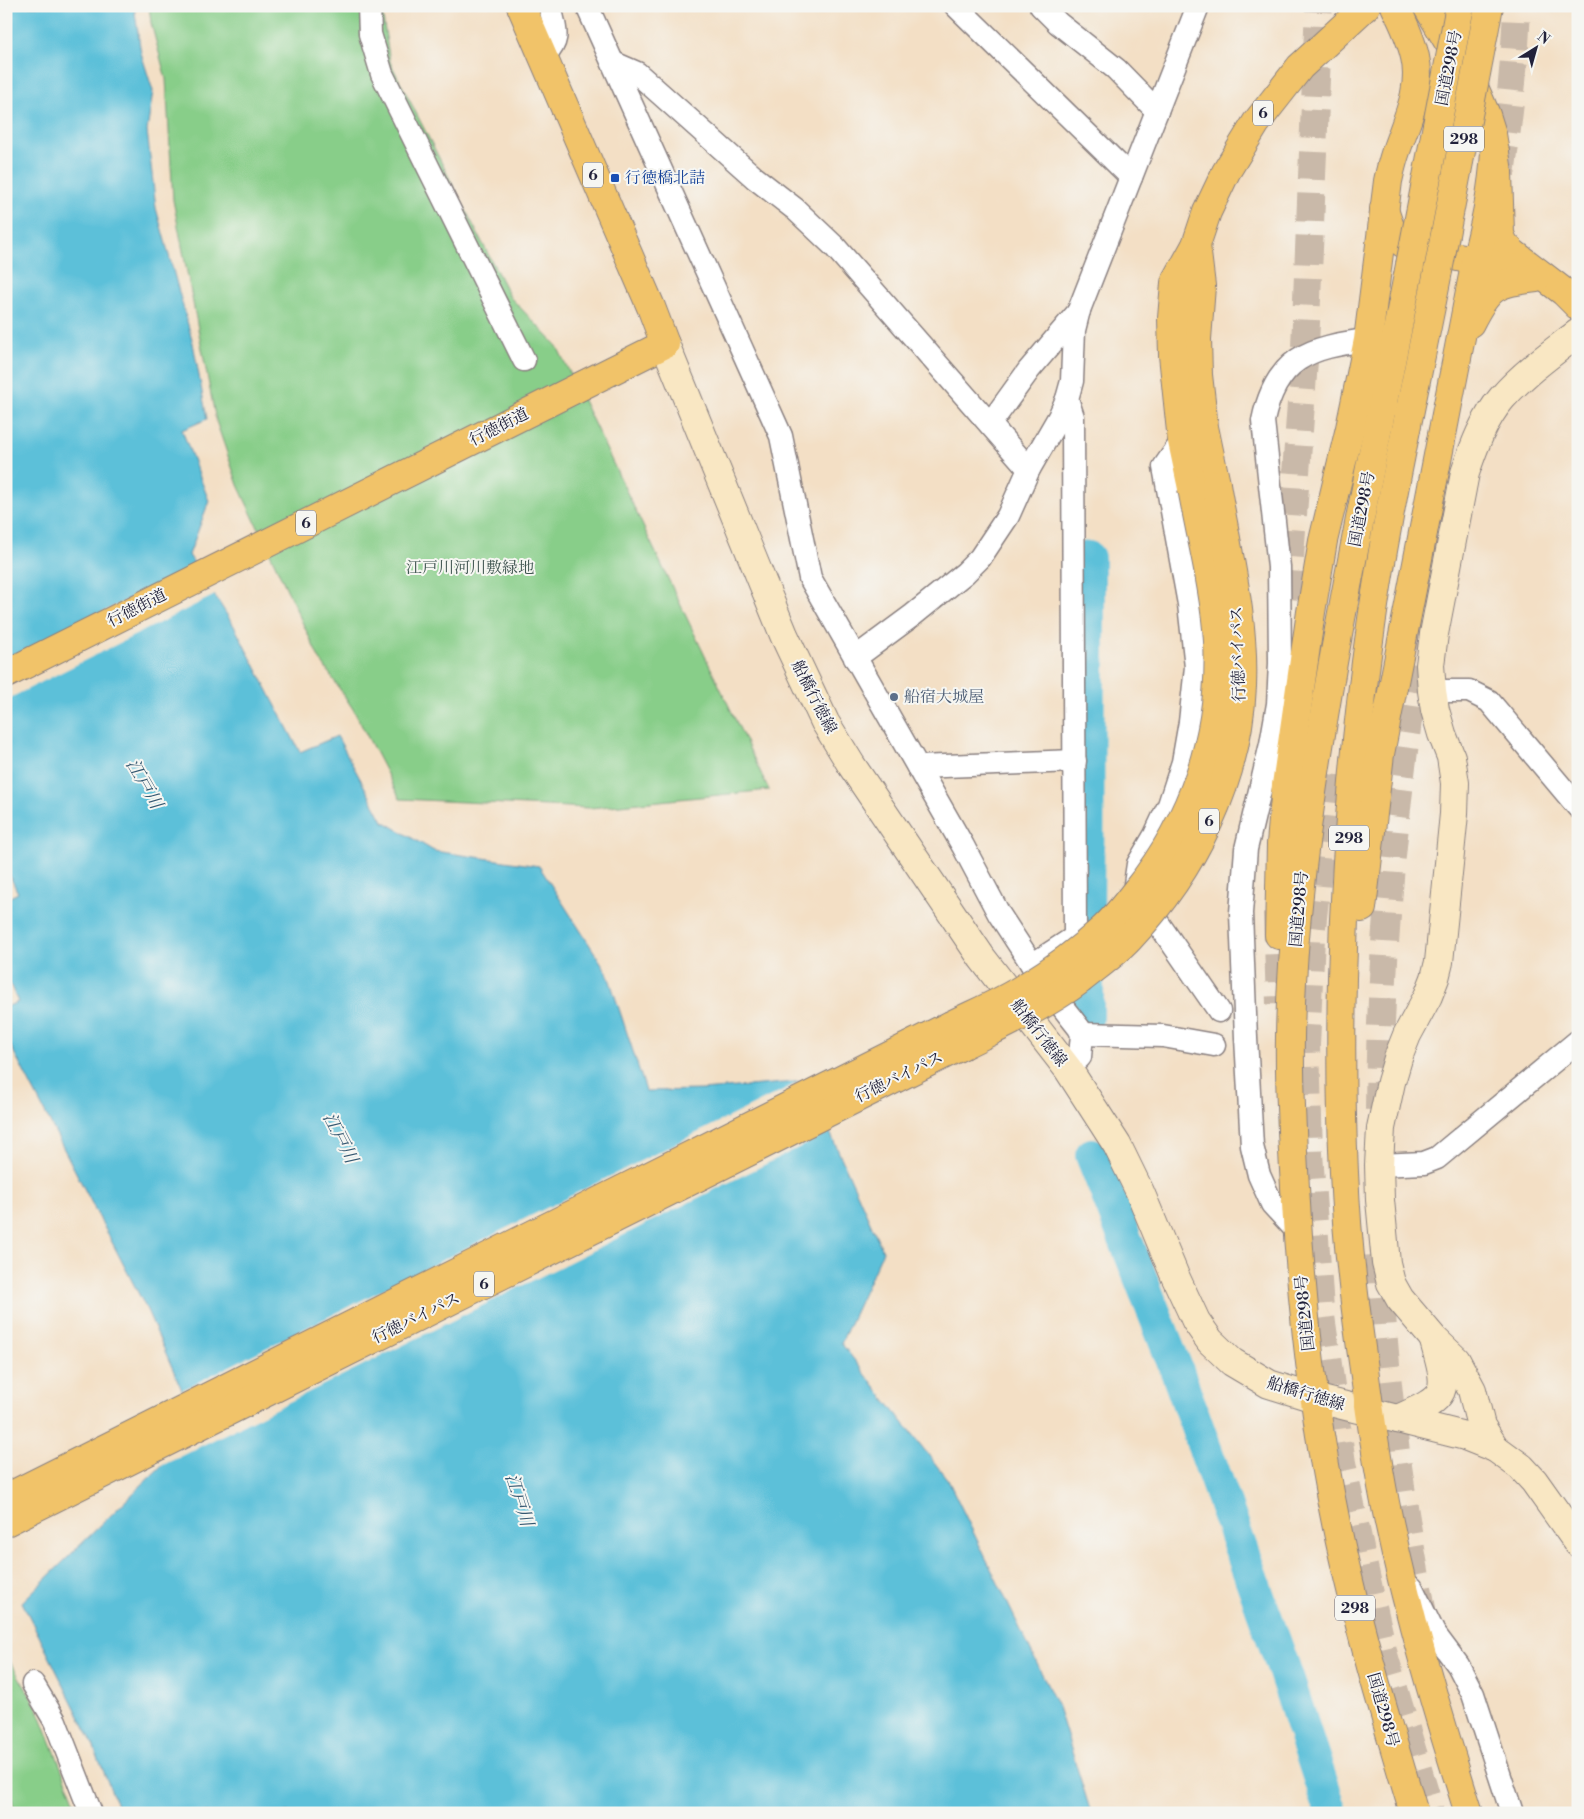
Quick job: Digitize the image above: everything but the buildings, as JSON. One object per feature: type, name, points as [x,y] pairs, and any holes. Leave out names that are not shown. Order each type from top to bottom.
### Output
[{"type":"main road","name":"6","points":[[521,6],[651,307],[665,344]]},
{"type":"main road","name":"行徳バイパス","points":[[6,1522],[1027,1012],[1079,980],[1128,940],[1154,910],[1180,875],[1194,851],[1216,804],[1227,774],[1240,713],[1242,684],[1236,598],[1204,486],[1182,441],[1172,355],[1175,283],[1196,245],[1207,212],[1226,172],[1256,123],[1300,67],[1366,6]]},
{"type":"main road","name":"298","points":[[1290,1036],[1285,974],[1279,937],[1281,844],[1286,785],[1323,541],[1350,428],[1368,340],[1388,181],[1394,155],[1406,126],[1417,82],[1416,58],[1395,6]]},
{"type":"main road","name":"298","points":[[1343,1122],[1359,980],[1362,908],[1368,845],[1380,754],[1476,260],[1489,211],[1494,180],[1495,152],[1492,134],[1480,97],[1427,6]]},
{"type":"main road","name":"国道298号","points":[[1414,1813],[1370,1668],[1355,1608],[1335,1522],[1314,1398],[1297,1232],[1290,1110],[1290,1036],[1297,917],[1308,816],[1318,748],[1344,604],[1460,6]]},
{"type":"main road","name":"国道298号","points":[[1469,1813],[1428,1683],[1396,1553],[1376,1457],[1352,1274],[1345,1183],[1341,1046],[1347,863],[1356,748],[1371,625],[1388,527],[1489,6]]},
{"type":"main road","points":[[1495,152],[1500,192],[1500,234],[1504,244],[1564,292],[1578,306]]},
{"type":"main road","points":[[1384,209],[1388,226],[1401,244],[1410,248],[1476,260],[1536,273],[1545,277]]},
{"type":"main road","name":"行徳バイパス","points":[[6,1498],[1023,989],[1059,964],[1105,927],[1144,881],[1165,852],[1182,821],[1202,768],[1215,712],[1218,679],[1218,641],[1204,486],[1204,427],[1198,375],[1197,339],[1201,286],[1196,245]]},
{"type":"main road","points":[[1460,342],[1481,301],[1493,288],[1512,281],[1545,277]]},
{"type":"main road","points":[[1495,1448],[1481,1426],[1472,1390],[1456,1360],[1434,1339],[1400,1299],[1391,1283],[1386,1263],[1379,1165],[1381,1128],[1391,1082],[1407,1035],[1436,978],[1439,962],[1454,814],[1455,783],[1451,757],[1442,734],[1432,691],[1430,665],[1434,634],[1466,473],[1473,448],[1486,423],[1502,399],[1522,379],[1578,333]]},
{"type":"main road","name":"行徳街道","points":[[6,674],[665,344]]},
{"type":"main road","name":"船橋行徳線","points":[[665,344],[784,635],[825,722],[852,766],[982,958],[1068,1069],[1116,1145],[1140,1192],[1196,1321],[1210,1341],[1232,1362],[1260,1380],[1314,1398],[1465,1436],[1495,1448],[1521,1467],[1534,1481],[1578,1543]]},
{"type":"main road","points":[[1398,1419],[1426,1406],[1441,1391],[1444,1382],[1443,1372],[1434,1339]]},
{"type":"street","points":[[368,6],[370,34],[382,74],[524,360]]},
{"type":"street","points":[[544,57],[557,36],[550,6]]},
{"type":"street","points":[[587,6],[781,436],[810,578],[999,914],[1046,986],[1079,1028],[1082,1034],[1080,1057],[1068,1069]]},
{"type":"street","points":[[956,6],[1131,177]]},
{"type":"street","points":[[1041,6],[1058,23],[1116,69],[1157,111]]},
{"type":"street","points":[[855,658],[913,616],[965,573],[980,558],[1008,516],[1029,469],[1059,416],[1066,399],[1072,381],[1074,330],[1079,310],[1198,6]]},
{"type":"street","points":[[614,64],[637,73],[755,178],[795,208],[835,247],[1029,469]]},
{"type":"street","points":[[990,424],[1029,370],[1079,310]]},
{"type":"street","points":[[1297,1232],[1272,1204],[1259,1175],[1252,1146],[1244,1000],[1241,913],[1246,849],[1275,724],[1280,663],[1279,567],[1263,421],[1267,401],[1274,386],[1293,363],[1307,353],[1332,344],[1368,340]]},
{"type":"street","points":[[1032,965],[1075,937],[1074,417],[1066,399]]},
{"type":"street","points":[[1182,441],[1164,467],[1189,604],[1196,667],[1190,722],[1183,762],[1169,805],[1155,835],[1138,864],[1135,884],[1143,900],[1219,1012]]},
{"type":"street","points":[[1432,691],[1469,691],[1489,701],[1578,807]]},
{"type":"street","points":[[918,767],[1075,761]]},
{"type":"street","points":[[1046,986],[1082,961],[1112,935],[1143,900]]},
{"type":"street","points":[[1082,1034],[1163,1036],[1214,1045]]},
{"type":"street","points":[[1379,1165],[1424,1163],[1437,1158],[1578,1041]]},
{"type":"street","points":[[1396,1553],[1434,1632],[1458,1666],[1473,1694],[1512,1813]]},
{"type":"street","points":[[33,1684],[55,1722],[90,1813]]},
{"type":"green space","name":"江戸川河川敷緑地","points":[[149,6],[381,6],[390,62],[510,297],[557,346],[769,790],[590,808],[400,799],[353,709],[319,658],[238,485],[216,421],[173,200],[166,79],[151,23]]},
{"type":"green space","points":[[6,1658],[38,1709],[79,1813],[15,1813],[6,1773]]},
{"type":"water","name":"江戸川","points":[[6,6],[134,6],[141,53],[153,91],[147,131],[156,208],[193,343],[207,419],[182,430],[209,501],[189,555],[234,626],[300,752],[337,736],[383,821],[434,851],[539,866],[607,972],[646,1091],[702,1090],[807,1081],[883,1251],[841,1343],[948,1480],[1058,1707],[1091,1813],[120,1813],[92,1742],[22,1602],[199,1429],[147,1310],[6,1037],[6,1007],[18,1002],[6,975],[6,899],[18,893],[6,868]]},
{"type":"pier","points":[[198,565],[217,594],[6,700],[6,660]]},
{"type":"pier","points":[[808,1078],[832,1131],[155,1469],[196,1428],[180,1391]]},
{"type":"waterway","points":[[1087,1016],[1088,558]]},
{"type":"waterway","points":[[1092,1155],[1177,1371],[1283,1666],[1331,1813]]},
{"type":"tunnel","points":[[1287,599],[1305,347],[1319,6]]},
{"type":"tunnel","points":[[1501,174],[1507,132],[1517,6]]},
{"type":"tunnel","points":[[1379,1110],[1384,954],[1390,876],[1413,683],[1444,492]]},
{"type":"tunnel","points":[[1328,774],[1311,937],[1306,1045],[1309,1153],[1320,1309],[1342,1463],[1362,1558],[1384,1655],[1431,1813]]},
{"type":"tunnel","points":[[1277,912],[1280,1004]]},
{"type":"tunnel","points":[[1379,1255],[1384,1346],[1394,1436],[1423,1614]]},
{"type":"place","name":"行徳橋北詰","points":[[615,178]]},
{"type":"place","name":"船宿大城屋","points":[[894,697]]}]
